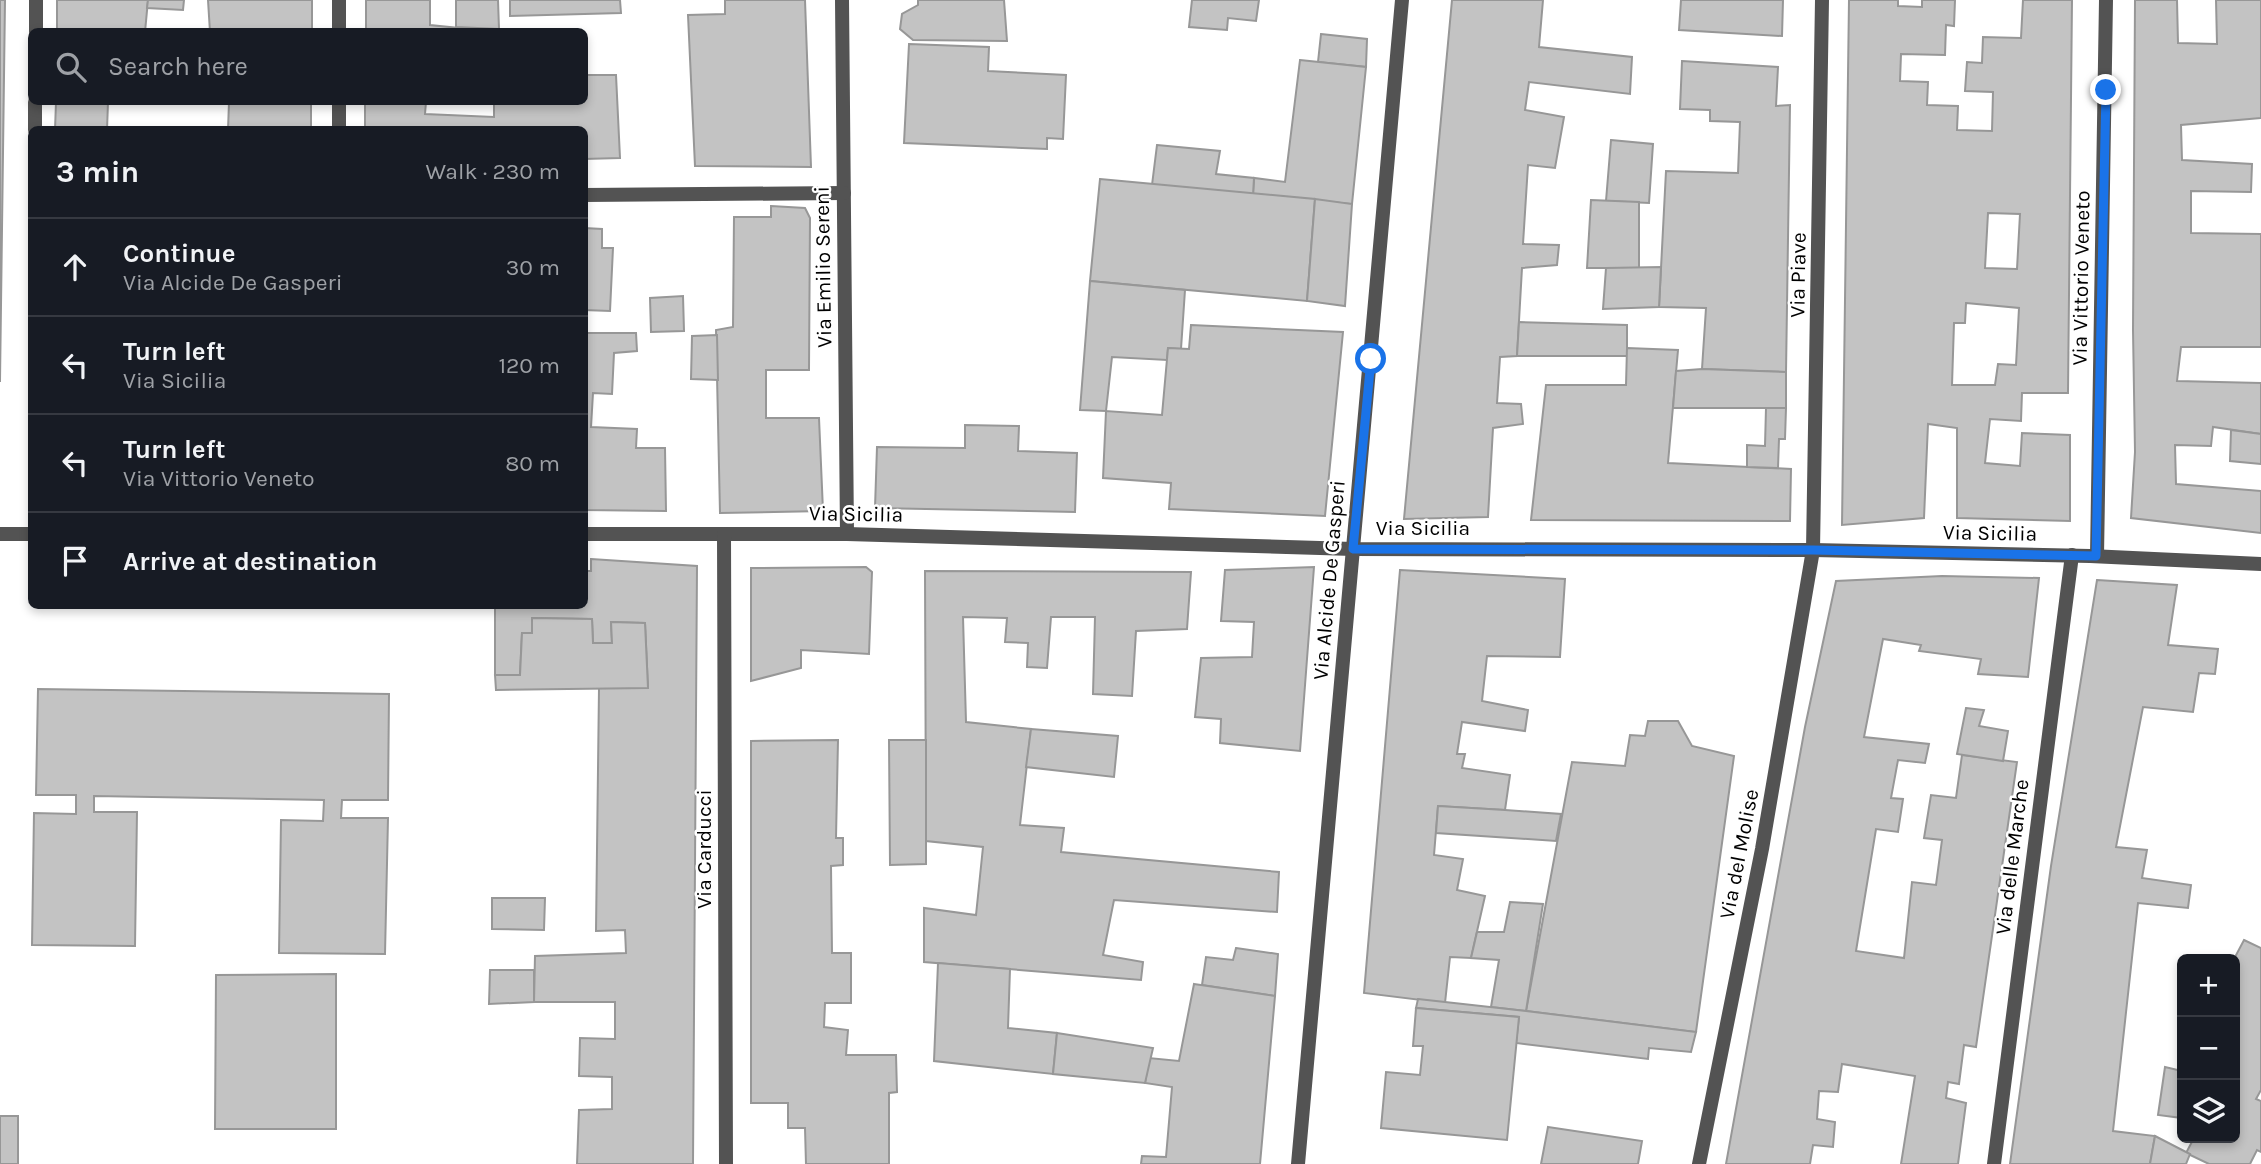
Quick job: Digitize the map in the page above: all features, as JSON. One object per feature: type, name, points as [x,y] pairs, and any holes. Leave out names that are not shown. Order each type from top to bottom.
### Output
[{"type":"street","points":[[36,0],[36,28]]},
{"type":"street","points":[[339,28],[340,0]]},
{"type":"street","name":"Via Emilio Sereni","points":[[842,0],[847,534]]},
{"type":"street","name":"Via Alcide De Gasperi","points":[[1298,1164],[1402,0]]},
{"type":"street","name":"Via Piave","points":[[1813,550],[1822,0]]},
{"type":"street","name":"Via Vittorio Veneto","points":[[2096,556],[2106,0]]},
{"type":"street","points":[[35,126],[36,105]]},
{"type":"street","points":[[338,105],[339,126]]},
{"type":"street","points":[[588,195],[844,193]]},
{"type":"street","points":[[0,534],[28,534]]},
{"type":"street","name":"Via Sicilia","points":[[588,534],[847,534],[1353,549],[1813,550],[2072,555],[2261,564]]},
{"type":"street","name":"Via Carducci","points":[[723,534],[726,1164]]},
{"type":"street","name":"Via del Molise","points":[[1699,1164],[1762,849],[1813,550]]},
{"type":"street","name":"Via delle Marche","points":[[1994,1164],[2072,555]]},
{"type":"building","points":[[0,0],[5,0],[0,382]]},
{"type":"building","points":[[57,0],[148,0],[145,28],[57,28]]},
{"type":"building","points":[[148,0],[184,0],[183,10],[147,8]]},
{"type":"building","points":[[208,0],[312,0],[312,28],[210,28]]},
{"type":"building","points":[[366,0],[430,0],[430,25],[460,28],[366,28]]},
{"type":"building","points":[[456,0],[498,0],[499,28],[456,27]]},
{"type":"building","points":[[510,0],[620,0],[621,13],[510,16]]},
{"type":"building","points":[[725,0],[805,0],[811,167],[695,166],[688,15],[725,14]]},
{"type":"building","points":[[918,0],[1004,0],[1007,41],[913,40],[900,29],[902,14],[918,5]]},
{"type":"building","points":[[1192,0],[1259,0],[1256,21],[1228,18],[1227,30],[1189,27]]},
{"type":"building","points":[[1452,0],[1543,0],[1539,47],[1632,57],[1630,94],[1529,82],[1525,110],[1564,117],[1555,168],[1528,165],[1523,244],[1559,245],[1557,265],[1522,268],[1517,356],[1500,357],[1497,403],[1521,404],[1523,424],[1493,428],[1488,517],[1404,519]]},
{"type":"building","points":[[1681,0],[1783,0],[1782,36],[1679,30]]},
{"type":"building","points":[[1849,0],[1898,0],[1898,6],[1922,7],[1922,0],[1955,0],[1954,26],[1946,25],[1945,55],[1901,54],[1900,81],[1928,82],[1927,105],[1958,106],[1957,130],[1992,131],[1993,92],[1965,91],[1967,62],[1982,63],[1983,37],[2021,38],[2023,0],[2072,0],[2068,393],[2022,393],[2021,421],[1990,419],[1985,463],[2020,466],[2022,433],[2070,435],[2070,521],[1957,518],[1957,428],[1928,424],[1924,518],[1842,525]],"holes":[[[1988,213],[2020,214],[2017,269],[1985,268]],[[1966,303],[2019,308],[2016,365],[1998,364],[1995,385],[1952,385],[1954,323],[1965,323]]]},
{"type":"building","points":[[2135,0],[2177,0],[2178,43],[2217,44],[2216,0],[2261,0],[2261,118],[2181,125],[2182,160],[2252,164],[2251,192],[2191,191],[2191,233],[2261,234],[2261,347],[2181,347],[2177,381],[2261,383],[2261,434],[2213,427],[2211,446],[2175,445],[2176,484],[2261,491],[2261,533],[2131,518],[2135,452]]},
{"type":"building","points":[[1321,34],[1367,39],[1366,67],[1318,62]]},
{"type":"building","points":[[909,44],[989,47],[988,71],[1066,75],[1063,139],[1047,138],[1047,149],[904,143]]},
{"type":"building","points":[[1300,60],[1366,67],[1352,204],[1253,195],[1254,178],[1285,182]]},
{"type":"building","points":[[1682,61],[1778,67],[1776,106],[1790,105],[1786,372],[1702,369],[1706,308],[1659,307],[1666,171],[1738,173],[1740,122],[1710,121],[1710,110],[1680,109]]},
{"type":"building","points":[[588,75],[616,75],[620,158],[588,159],[588,126],[365,126],[365,105],[426,105],[425,114],[494,117],[494,105],[588,105]]},
{"type":"building","points":[[56,105],[108,105],[107,126],[55,126]]},
{"type":"building","points":[[229,105],[311,105],[311,126],[228,126]]},
{"type":"building","points":[[1611,140],[1653,144],[1649,203],[1606,201]]},
{"type":"building","points":[[1157,145],[1220,151],[1216,174],[1254,178],[1253,195],[1152,185]]},
{"type":"building","points":[[1100,179],[1315,199],[1307,301],[1090,281]]},
{"type":"building","points":[[1315,199],[1352,204],[1345,306],[1307,301]]},
{"type":"building","points":[[1591,200],[1639,202],[1639,268],[1587,268]]},
{"type":"building","points":[[771,206],[805,208],[810,218],[809,370],[766,370],[766,418],[819,418],[823,511],[720,513],[716,330],[733,327],[734,217],[771,217]]},
{"type":"building","points":[[588,228],[602,229],[602,248],[613,248],[610,311],[588,310]]},
{"type":"building","points":[[1661,267],[1659,307],[1603,309],[1606,268]]},
{"type":"building","points":[[1090,281],[1185,290],[1181,349],[1168,348],[1167,360],[1112,357],[1106,411],[1080,410]]},
{"type":"building","points":[[683,296],[684,331],[651,332],[650,298]]},
{"type":"building","points":[[1519,322],[1627,325],[1627,356],[1517,356]]},
{"type":"building","points":[[1191,325],[1343,332],[1325,516],[1169,509],[1171,483],[1103,478],[1106,411],[1162,415],[1168,348],[1189,349]]},
{"type":"building","points":[[588,333],[636,333],[637,351],[614,353],[612,394],[593,393],[591,427],[637,429],[636,448],[665,448],[666,511],[588,510]]},
{"type":"building","points":[[717,335],[718,380],[691,379],[692,336]]},
{"type":"building","points":[[1627,348],[1678,350],[1668,463],[1791,469],[1790,521],[1531,520],[1546,385],[1626,385]]},
{"type":"building","points":[[1702,369],[1786,372],[1786,408],[1673,408],[1676,371]]},
{"type":"building","points":[[1766,408],[1786,408],[1785,439],[1779,439],[1778,468],[1747,467],[1747,445],[1765,446]]},
{"type":"building","points":[[965,425],[1019,426],[1018,451],[1077,453],[1075,512],[875,508],[877,447],[965,448]]},
{"type":"building","points":[[2231,430],[2261,434],[2261,464],[2230,461]]},
{"type":"building","points":[[591,559],[697,566],[693,1164],[577,1164],[579,1110],[612,1109],[612,1077],[579,1076],[580,1038],[615,1039],[615,1002],[534,1002],[535,956],[626,953],[625,930],[596,931],[599,688],[648,688],[645,623],[611,622],[612,643],[593,643],[592,619],[532,618],[532,633],[522,633],[520,675],[495,675],[495,609],[588,609],[588,571],[591,571]]},
{"type":"building","points":[[866,567],[872,572],[869,654],[801,650],[801,668],[751,681],[751,568]]},
{"type":"building","points":[[1314,567],[1300,751],[1220,743],[1221,719],[1195,717],[1201,658],[1252,657],[1254,622],[1221,621],[1225,570]]},
{"type":"building","points":[[1400,570],[1565,579],[1560,657],[1487,656],[1482,701],[1528,710],[1525,731],[1462,722],[1457,754],[1465,754],[1462,768],[1510,775],[1505,810],[1438,806],[1434,855],[1463,859],[1457,890],[1485,896],[1471,958],[1450,957],[1445,1003],[1364,993]]},
{"type":"building","points":[[925,571],[1191,572],[1187,629],[1136,631],[1132,696],[1093,694],[1095,617],[1051,617],[1047,668],[1027,667],[1028,643],[1005,642],[1007,618],[963,617],[966,722],[1031,729],[1020,825],[1064,828],[1061,852],[1279,872],[1277,912],[1114,900],[1103,955],[1143,962],[1141,980],[924,962],[924,908],[976,915],[983,847],[926,841]]},
{"type":"building","points":[[1942,576],[2039,578],[2028,677],[1978,674],[1981,659],[1919,651],[1921,645],[1883,639],[1864,737],[1929,744],[1925,763],[1898,760],[1891,798],[1903,799],[1898,832],[1876,829],[1856,951],[1904,958],[1912,882],[1936,885],[1942,840],[1924,838],[1931,795],[1956,798],[1962,755],[2017,762],[1976,1047],[1964,1045],[1959,1084],[1948,1082],[1946,1098],[1966,1103],[1958,1164],[1901,1164],[1915,1076],[1842,1064],[1838,1092],[1819,1091],[1817,1119],[1835,1122],[1833,1147],[1813,1145],[1810,1164],[1726,1164],[1805,727],[1836,581]]},
{"type":"building","points":[[2097,580],[2177,585],[2168,645],[2218,649],[2215,674],[2199,673],[2193,712],[2143,707],[2116,847],[2147,850],[2142,878],[2191,885],[2188,908],[2138,903],[2113,1131],[2155,1136],[2150,1164],[2010,1164],[2051,866]]},
{"type":"building","points":[[532,618],[592,619],[593,643],[612,643],[611,622],[645,623],[648,688],[496,690],[495,675],[520,675],[522,633],[532,633]]},
{"type":"building","points":[[38,689],[389,694],[388,800],[342,800],[341,818],[388,818],[385,954],[279,953],[281,820],[323,821],[324,800],[94,796],[94,812],[137,812],[135,946],[32,945],[34,813],[76,814],[76,795],[36,795]]},
{"type":"building","points":[[1966,708],[1984,710],[1979,726],[2008,731],[2003,761],[1957,754]]},
{"type":"building","points":[[1648,721],[1678,721],[1692,746],[1734,756],[1696,1032],[1526,1011],[1572,762],[1625,766],[1630,735],[1645,736]]},
{"type":"building","points":[[1031,729],[1118,736],[1114,777],[1026,767]]},
{"type":"building","points":[[838,740],[836,838],[843,838],[843,865],[831,866],[832,953],[851,953],[851,1003],[825,1003],[824,1027],[848,1030],[846,1055],[896,1055],[897,1092],[889,1093],[889,1164],[806,1164],[805,1128],[788,1128],[788,1103],[751,1103],[751,741]]},
{"type":"building","points":[[889,740],[926,740],[926,864],[890,865]]},
{"type":"building","points":[[1438,806],[1561,814],[1556,841],[1436,833]]},
{"type":"building","points":[[492,898],[545,898],[544,930],[492,929]]},
{"type":"building","points":[[1510,902],[1543,904],[1526,1011],[1491,1007],[1499,960],[1471,958],[1477,932],[1504,932]]},
{"type":"building","points":[[2244,940],[2261,948],[2261,1090],[2256,1099],[2261,1101],[2261,1152],[2257,1150],[2250,1164],[2209,1164],[2186,1153],[2191,1143],[2240,1143],[2240,954],[2237,954]]},
{"type":"building","points":[[1236,948],[1278,954],[1275,996],[1202,985],[1206,957],[1233,960]]},
{"type":"building","points":[[938,963],[1010,969],[1008,1028],[1057,1033],[1053,1074],[934,1061]]},
{"type":"building","points":[[490,970],[534,970],[534,1002],[489,1004]]},
{"type":"building","points":[[336,974],[336,1129],[215,1129],[216,975]]},
{"type":"building","points":[[1194,984],[1275,996],[1260,1164],[1141,1164],[1142,1156],[1166,1157],[1172,1087],[1145,1083],[1149,1058],[1179,1061]]},
{"type":"building","points":[[1418,999],[1696,1032],[1691,1052],[1649,1048],[1648,1059],[1516,1043],[1519,1017],[1416,1008]]},
{"type":"building","points":[[1416,1008],[1519,1017],[1507,1140],[1381,1128],[1386,1072],[1420,1075],[1423,1046],[1413,1046]]},
{"type":"building","points":[[1057,1033],[1153,1048],[1145,1083],[1053,1074]]},
{"type":"building","points":[[2165,1067],[2177,1070],[2177,1117],[2158,1115]]},
{"type":"building","points":[[0,1116],[18,1116],[18,1164],[0,1164]]},
{"type":"building","points":[[1548,1127],[1642,1141],[1638,1164],[1541,1164]]},
{"type":"building","points":[[2155,1136],[2190,1154],[2186,1164],[2150,1164]]},
{"type":"route","points":[[1371,359],[1353,549],[1813,550],[2096,556],[2106,90]]}]
